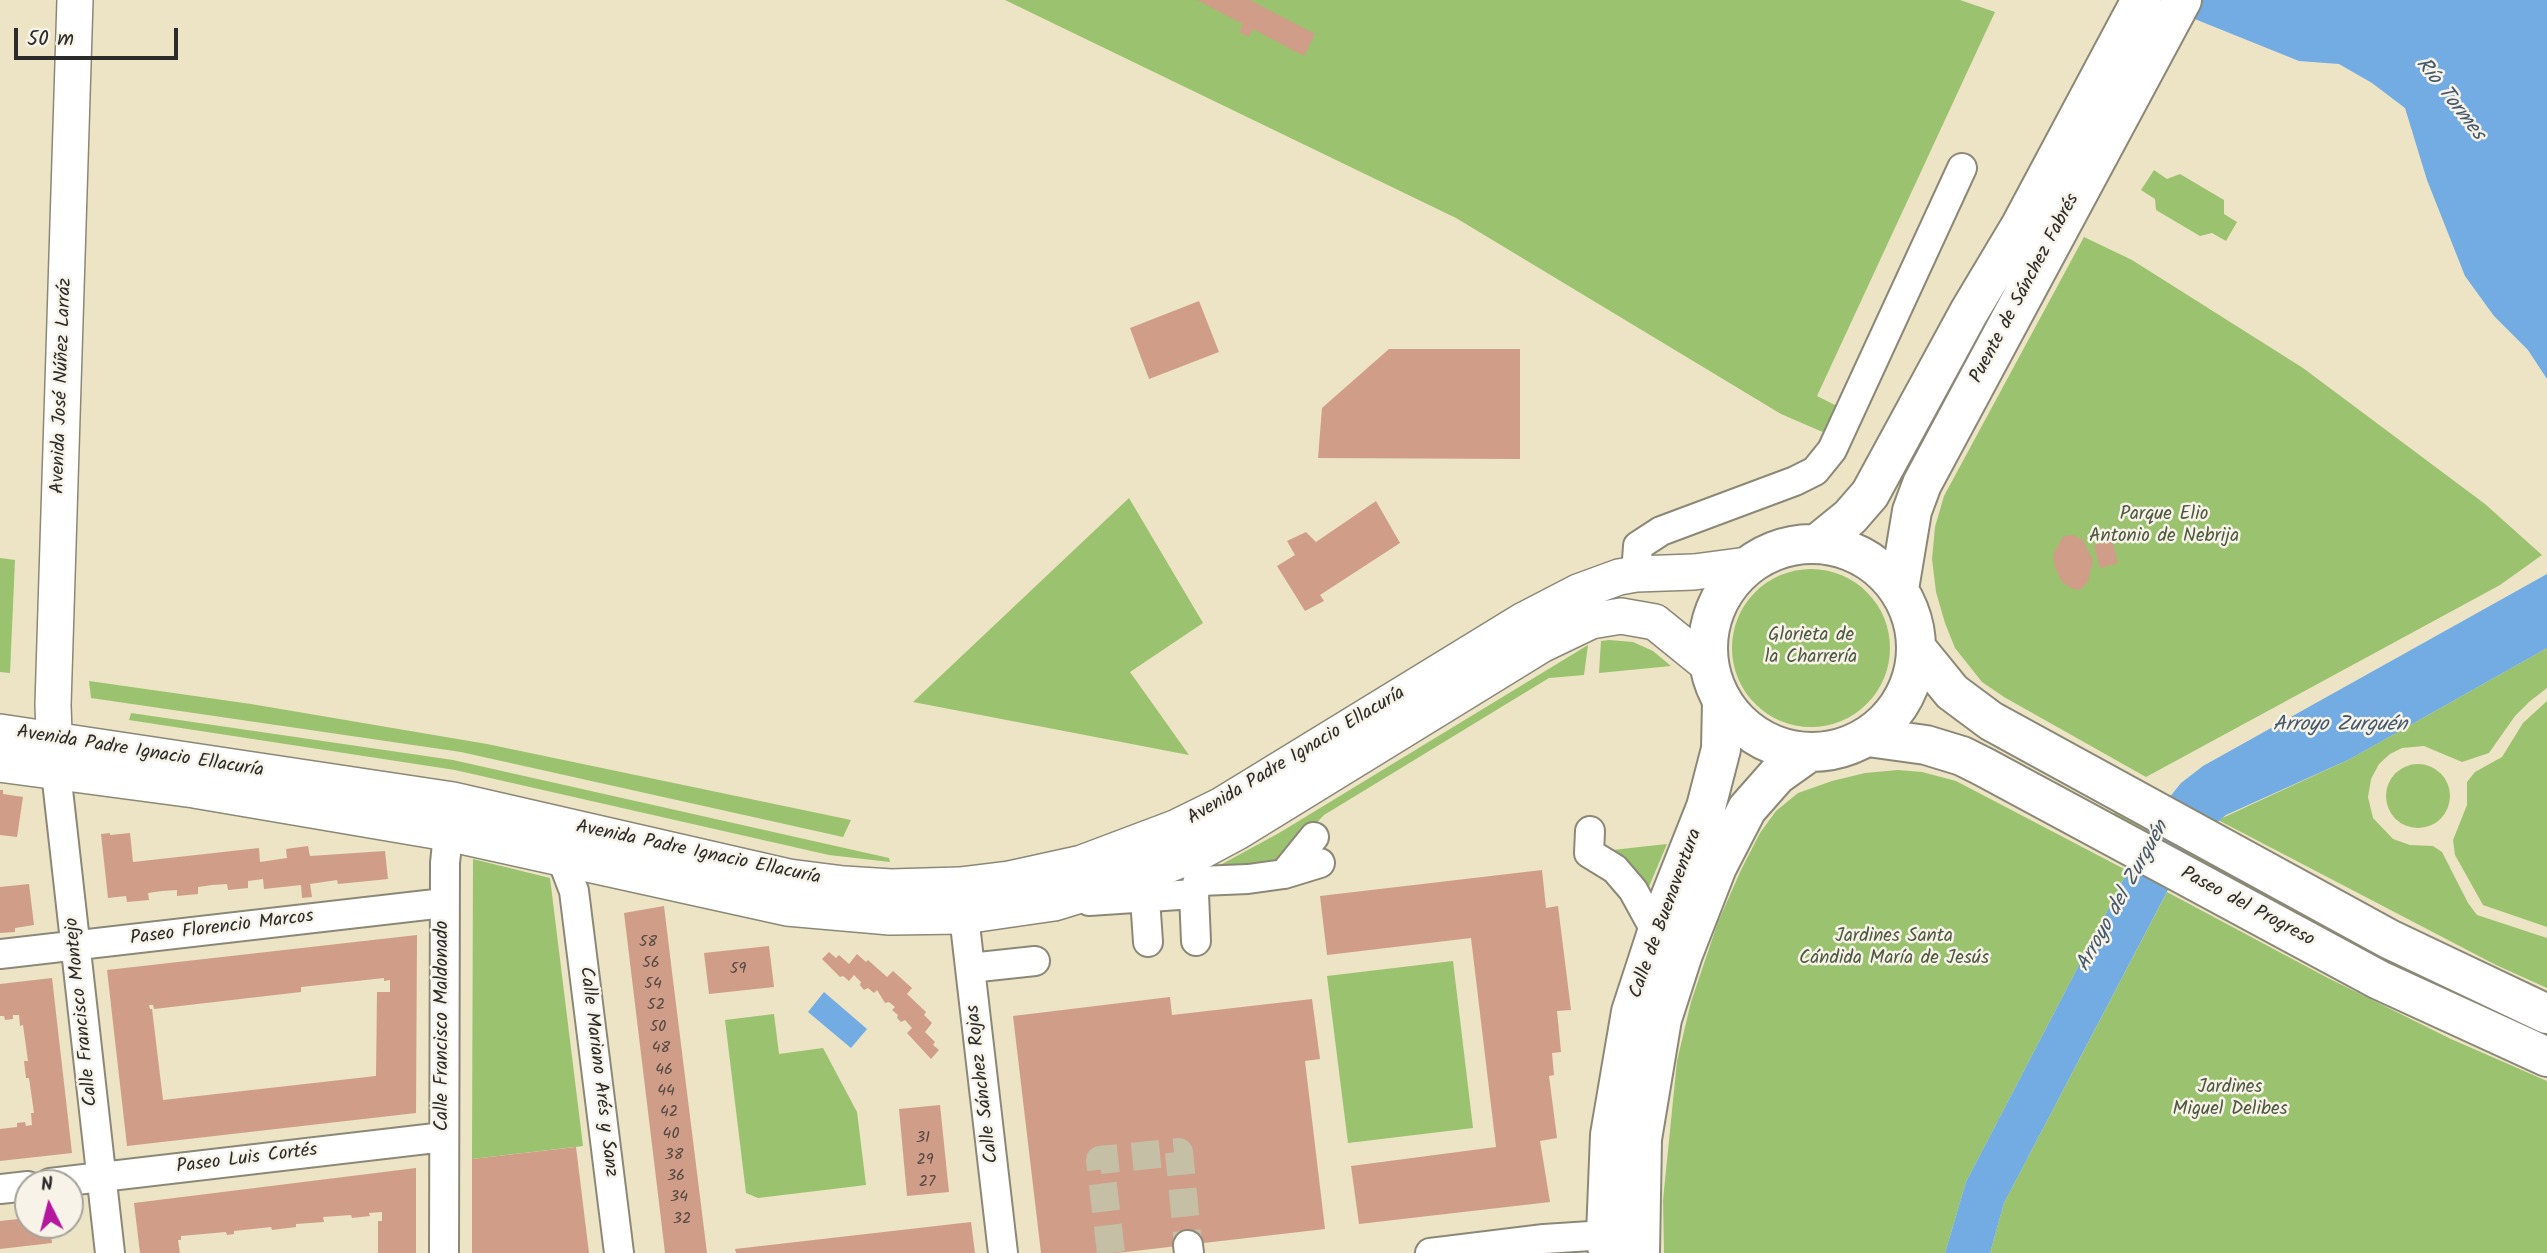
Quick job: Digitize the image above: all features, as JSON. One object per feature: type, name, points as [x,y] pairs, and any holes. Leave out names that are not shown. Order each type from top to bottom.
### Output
[{"type":"highway","name":"Puente de Sánchez Fabrés","points":[[1899,589],[1912,511],[1922,484],[2141,0]]},
{"type":"highway","name":"Puente de Sánchez Fabrés","points":[[1818,543],[1850,517],[1870,494],[1969,312],[2036,234],[2182,0]]},
{"type":"highway","points":[[1818,543],[1849,550],[1877,566],[1899,589],[1912,618],[1917,649],[1914,676],[1904,699],[1888,720],[1868,737],[1839,750],[1808,753],[1774,746],[1744,728],[1721,702],[1708,664],[1709,628],[1722,593],[1747,565],[1769,552],[1793,545],[1818,543]]},
{"type":"highway","points":[[1917,649],[1952,692],[1972,709],[2389,939],[2547,1014]]},
{"type":"highway","name":"Calle de Buenaventura","points":[[1607,1244],[1610,1135],[1631,1012],[1660,923],[1706,807],[1721,749],[1721,702]]},
{"type":"highway","name":"Paseo del Progreso","points":[[1868,737],[1926,745],[1962,756],[2028,789],[2379,980],[2547,1057]]},
{"type":"highway","name":"Calle de Buenaventura","points":[[1640,1253],[1642,1139],[1662,1019],[1683,954],[1717,867],[1747,808],[1777,775],[1808,753]]},
{"type":"main road","name":"Avenida José Núñez Larráz","points":[[55,755],[53,705],[75,0]]},
{"type":"main road","name":"Avenida Padre Ignacio Ellacuría","points":[[0,732],[55,755],[194,790],[450,816],[789,877],[844,884],[891,887],[960,885],[1032,875],[1112,854],[1175,828],[1210,811],[1524,620],[1578,592],[1636,574],[1694,572],[1747,565]]},
{"type":"main road","name":"Avenida Padre Ignacio Ellacuría","points":[[450,816],[561,857],[787,908],[890,917],[964,916],[1054,903],[1132,879],[1197,876],[1237,832],[1541,645],[1591,621],[1622,616],[1656,622],[1708,664]]},
{"type":"main road","name":"Avenida Padre Ignacio Ellacuría","points":[[0,764],[55,755]]},
{"type":"street","points":[[1636,574],[1638,546],[1661,531],[1795,481],[1815,471],[1832,450],[1962,168]]},
{"type":"street","name":"Calle Francisco Montejo","points":[[55,755],[110,1253]]},
{"type":"street","name":"Calle Francisco Maldonado","points":[[444,1253],[444,903],[450,816]]},
{"type":"street","points":[[1590,831],[1589,853],[1615,869],[1633,890],[1650,921],[1660,923]]},
{"type":"street","points":[[1196,941],[1197,876],[1248,879],[1284,874],[1317,850]]},
{"type":"street","name":"Calle Mariano Arés y Sanz","points":[[561,857],[574,891],[619,1253]]},
{"type":"street","points":[[574,891],[583,875],[600,865]]},
{"type":"street","name":"Avenida Padre Ignacio Ellacuría","points":[[1054,903],[1145,898],[1197,876]]},
{"type":"street","points":[[1145,898],[1148,942]]},
{"type":"street","name":"Paseo Florencio Marcos","points":[[0,954],[444,903]]},
{"type":"street","name":"Calle Sánchez Rojas","points":[[964,916],[1003,1253]]},
{"type":"street","points":[[970,968],[1035,961]]},
{"type":"street","name":"Paseo Luis Cortés","points":[[84,1179],[444,1137]]},
{"type":"street","points":[[1430,1253],[1607,1244]]},
{"type":"green space","points":[[1005,0],[1960,0],[1995,12],[1817,396],[1839,407],[1825,433],[1781,414],[1456,218]]},
{"type":"green space","points":[[2154,170],[2167,179],[2180,174],[2224,200],[2224,214],[2237,222],[2226,241],[2212,233],[2200,236],[2156,210],[2155,199],[2141,190]]},
{"type":"green space","name":"Parque Elio Antonio de Nebrija","points":[[2084,237],[2132,260],[2303,368],[2485,504],[2542,555],[2500,585],[2146,777],[1982,682],[1955,648],[1945,623],[1936,592],[1932,559],[1935,527],[1944,496]]},
{"type":"green space","points":[[1129,498],[1203,623],[1130,672],[1189,755],[913,702]]},
{"type":"green space","points":[[0,558],[15,560],[10,673],[0,672]]},
{"type":"green space","name":"Glorieta de la Charrería","points":[[1811,569],[1841,575],[1867,592],[1884,618],[1890,648],[1884,678],[1867,704],[1841,721],[1811,727],[1781,721],[1755,704],[1738,678],[1732,648],[1738,618],[1755,592],[1781,575]]},
{"type":"green space","points":[[1601,641],[1633,642],[1653,651],[1671,666],[1599,673]]},
{"type":"green space","points":[[1588,645],[1584,675],[1549,678],[1324,815],[1276,866],[1211,870],[1279,833]]},
{"type":"green space","points":[[2547,648],[2547,688],[2515,716],[2489,753],[2462,762],[2424,746],[2402,748],[2379,764],[2371,779],[2368,797],[2373,818],[2393,839],[2410,845],[2433,846],[2442,852],[2477,915],[2547,938],[2547,988],[2496,965],[2218,820],[2350,759]]},
{"type":"green space","points":[[89,681],[251,704],[487,744],[851,820],[843,837],[461,752],[91,698]]},
{"type":"green space","points":[[2547,701],[2547,927],[2483,905],[2455,855],[2453,840],[2467,805],[2467,782],[2475,772],[2502,757],[2523,723]]},
{"type":"green space","points":[[131,713],[453,760],[889,858],[890,862],[829,855],[455,770],[129,720]]},
{"type":"green space","points":[[2418,764],[2430,766],[2441,773],[2448,784],[2448,808],[2441,819],[2430,826],[2418,828],[2406,826],[2395,819],[2388,808],[2386,796],[2388,784],[2395,773],[2406,766]]},
{"type":"green space","name":"Jardines Santa Cándida María de Jesús","points":[[1898,770],[1922,772],[1956,781],[2128,871],[1966,1182],[1945,1253],[1664,1253],[1663,1200],[1677,1061],[1691,1002],[1718,922],[1741,870],[1760,833],[1776,811],[1798,793],[1865,773]]},
{"type":"green space","points":[[2119,805],[2547,1030],[2547,1043],[2433,991],[2111,819]]},
{"type":"green space","points":[[1667,844],[1645,896],[1603,851]]},
{"type":"green space","points":[[473,859],[550,878],[583,1146],[472,1159]]},
{"type":"green space","name":"Jardines Miguel Delibes","points":[[2167,892],[2326,977],[2451,1039],[2547,1081],[2547,1253],[1990,1253],[2004,1203]]},
{"type":"green space","points":[[1453,961],[1473,1128],[1348,1143],[1327,976]]},
{"type":"green space","points":[[774,1014],[779,1054],[823,1048],[857,1112],[866,1185],[758,1198],[746,1193],[725,1020]]},
{"type":"water","name":"Río Tormes","points":[[2136,0],[2547,0],[2547,379],[2528,350],[2494,316],[2465,276],[2427,180],[2405,108],[2372,83],[2339,64],[2299,61],[2160,5]]},
{"type":"water","name":"Arroyo Zurguén","points":[[2547,574],[2547,648],[2350,759],[2226,815],[2192,844],[2004,1203],[1990,1253],[1945,1253],[1966,1182],[2128,871],[2149,823],[2181,783],[2203,766]]},
{"type":"water","points":[[824,992],[867,1029],[851,1048],[808,1012]]},
{"type":"building","points":[[1197,0],[1250,0],[1315,34],[1304,56],[1253,29],[1249,37],[1239,32],[1243,24]]},
{"type":"building","points":[[1199,301],[1219,352],[1149,379],[1130,328]]},
{"type":"building","points":[[1389,349],[1520,349],[1520,459],[1318,458],[1322,408]]},
{"type":"building","points":[[1376,501],[1400,543],[1320,595],[1324,601],[1305,611],[1277,566],[1295,555],[1287,541],[1306,532],[1316,542]]},
{"type":"building","points":[[2073,535],[2083,540],[2093,560],[2088,582],[2080,590],[2062,582],[2053,555],[2063,536]]},
{"type":"building","points":[[2112,540],[2118,563],[2100,568],[2094,545]]},
{"type":"building","points":[[0,790],[3,790],[3,794],[23,797],[17,837],[0,835]]},
{"type":"building","points":[[130,833],[133,862],[259,848],[260,862],[287,858],[286,849],[308,846],[310,856],[385,851],[388,879],[338,884],[337,880],[310,884],[312,897],[302,898],[301,885],[264,889],[263,879],[248,881],[248,888],[228,890],[227,884],[212,885],[198,887],[198,894],[177,896],[177,890],[162,891],[148,893],[149,900],[127,902],[126,896],[108,898],[101,834]]},
{"type":"building","points":[[1542,870],[1546,908],[1558,906],[1571,1010],[1557,1011],[1561,1052],[1552,1053],[1554,1075],[1549,1076],[1557,1138],[1540,1141],[1550,1202],[1359,1224],[1351,1166],[1496,1147],[1471,938],[1327,955],[1320,896]]},
{"type":"building","points":[[29,884],[34,925],[15,928],[15,932],[0,933],[0,887]]},
{"type":"building","points":[[664,906],[707,1253],[665,1253],[624,913]]},
{"type":"building","points":[[417,935],[416,1113],[127,1146],[107,970]],"holes":[[[384,978],[384,981],[390,980],[390,992],[377,992],[376,1076],[163,1100],[152,1009],[149,1005],[153,1005],[154,1009],[301,992],[301,987]]]},
{"type":"building","points":[[769,946],[774,987],[709,994],[704,953]]},
{"type":"building","points":[[829,952],[836,958],[839,955],[849,964],[857,954],[887,977],[893,971],[912,988],[907,994],[926,1012],[924,1015],[932,1023],[925,1032],[939,1050],[931,1059],[907,1033],[912,1028],[905,1020],[901,1022],[897,1018],[898,1015],[892,1010],[895,1007],[889,1002],[885,1003],[877,990],[874,993],[868,988],[864,990],[854,975],[849,981],[843,976],[840,977],[822,959]]},
{"type":"building","points":[[52,978],[72,1153],[0,1161],[0,1129],[17,1127],[17,1123],[25,1122],[26,1126],[32,1125],[31,1113],[34,1113],[29,1078],[26,1078],[24,1061],[28,1061],[23,1025],[20,1026],[19,1015],[5,1020],[4,1016],[0,1016],[0,984]]},
{"type":"building","points":[[1170,997],[1172,1015],[1312,999],[1320,1059],[1305,1061],[1325,1229],[1117,1253],[1041,1253],[1013,1016]]},
{"type":"building","points":[[940,1105],[949,1192],[907,1196],[899,1109]]},
{"type":"building","points":[[576,1147],[589,1253],[472,1253],[472,1159]]},
{"type":"building","points":[[416,1168],[416,1253],[378,1253],[378,1221],[382,1221],[382,1212],[352,1218],[351,1215],[323,1217],[324,1222],[296,1224],[296,1227],[272,1230],[271,1227],[234,1231],[234,1234],[227,1235],[226,1232],[181,1236],[181,1240],[178,1240],[180,1253],[140,1253],[134,1203]]},
{"type":"building","points":[[14,1220],[14,1239],[52,1239],[52,1243],[0,1249],[0,1221]]},
{"type":"building","points":[[971,1222],[975,1253],[736,1253],[735,1249]]},
{"type":"tunnel","points":[[1111,1253],[1100,1160],[1179,1152],[1188,1245]]},
{"type":"water label","name":"Arroyo del Zurguén","points":[[2124,897]]}]
